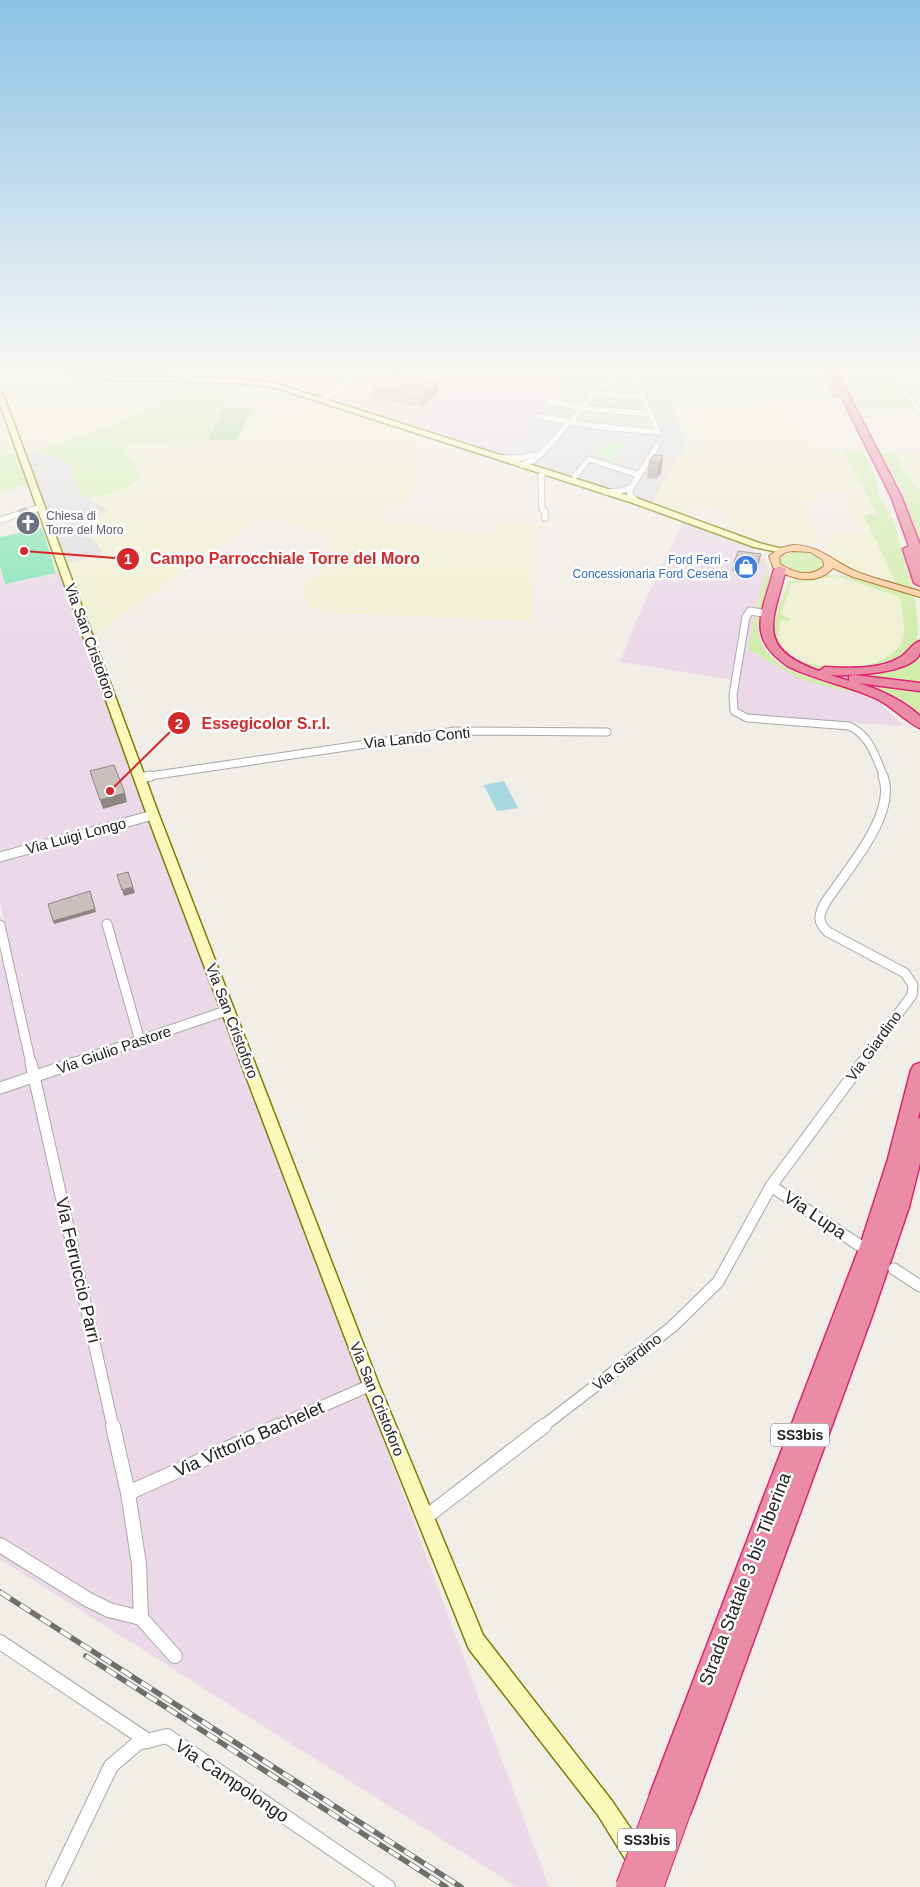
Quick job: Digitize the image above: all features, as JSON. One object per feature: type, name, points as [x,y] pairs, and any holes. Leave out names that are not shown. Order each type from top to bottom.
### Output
[{"type":"highway","points":[[871,460],[904,533],[920,583],[920,593]]},
{"type":"highway","points":[[877,460],[896,496],[920,560]]},
{"type":"highway","points":[[792,574],[779,575],[769,614],[766,630],[768,642],[776,652],[789,662],[805,670],[869,691],[893,702],[911,714],[920,724]]},
{"type":"highway","points":[[805,670],[842,672],[879,669],[908,658],[920,645]]},
{"type":"highway","points":[[805,670],[848,678],[920,687]]},
{"type":"highway","name":"Strada Statale 3 bis Tiberina","points":[[651,1887],[672,1799],[886,1201],[920,1070]]},
{"type":"highway","name":"Strada Statale 3 bis Tiberina","points":[[630,1887],[672,1799],[862,1313],[899,1207],[920,1126]]},
{"type":"main road","points":[[779,575],[774,556],[783,550],[793,548],[810,550],[822,555],[828,567]]},
{"type":"main road","points":[[792,574],[812,576],[828,567],[920,593]]},
{"type":"street","name":"Via San Cristoforo","points":[[25,460],[152,815],[371,1385],[476,1642],[547,1730],[605,1808],[651,1887]]},
{"type":"street","points":[[512,460],[532,465],[544,472],[606,492],[626,492],[636,501],[757,545],[783,550]]},
{"type":"street","points":[[523,462],[527,460]]},
{"type":"street","points":[[532,465],[536,460]]},
{"type":"street","points":[[577,474],[588,460]]},
{"type":"street","points":[[592,460],[639,475]]},
{"type":"street","points":[[626,492],[648,460]]},
{"type":"street","points":[[544,472],[541,476],[541,484],[542,509],[545,510],[545,518]]},
{"type":"street","points":[[0,520],[42,507]]},
{"type":"street","points":[[757,545],[774,556]]},
{"type":"street","name":"Via Giardino","points":[[426,1517],[672,1327],[718,1282],[771,1186],[912,995],[915,988],[913,981],[905,973],[828,932],[821,926],[819,917],[823,906],[879,820],[886,804],[887,789],[867,738],[860,730],[849,726],[747,718],[734,710],[733,695],[746,617],[750,611],[769,614]]},
{"type":"street","name":"Via Lando Conti","points":[[139,778],[455,731],[607,732]]},
{"type":"street","name":"Via Luigi Longo","points":[[0,857],[152,815]]},
{"type":"street","points":[[107,924],[140,1041]]},
{"type":"street","name":"Via Ferruccio Parri","points":[[0,925],[128,1493],[139,1564],[141,1618]]},
{"type":"street","name":"Via Giulio Pastore","points":[[0,1088],[228,1010]]},
{"type":"street","name":"Via Lupa","points":[[771,1186],[859,1245]]},
{"type":"street","points":[[894,1269],[920,1286]]},
{"type":"street","name":"Via Vittorio Bachelet","points":[[128,1493],[371,1385]]},
{"type":"street","points":[[0,1545],[87,1600],[109,1610],[141,1618],[175,1656]]},
{"type":"street","points":[[0,1642],[148,1741]]},
{"type":"street","name":"Via Campolongo","points":[[53,1887],[111,1766],[138,1743],[167,1736],[388,1887]]},
{"type":"shaded area","points":[[27,460],[61,460],[69,464],[73,472],[70,474],[81,493],[109,510],[73,527],[96,541],[103,556],[66,563]]},
{"type":"shaded area","points":[[515,460],[677,460],[651,504]]},
{"type":"shaded area","points":[[684,522],[694,525],[693,532],[757,554],[768,565],[756,608],[748,649],[816,684],[848,690],[879,702],[904,726],[748,716],[738,708],[737,695],[741,681],[620,662],[646,598]]},
{"type":"shaded area","points":[[694,525],[724,535],[756,549],[753,552],[692,532]]},
{"type":"shaded area","points":[[0,569],[5,584],[61,572],[549,1887],[517,1887],[0,1559],[0,959],[12,955],[0,902]]},
{"type":"green space","points":[[0,460],[19,460],[28,485],[0,492]]},
{"type":"green space","points":[[61,460],[131,460],[141,476],[124,488],[89,498],[81,493],[70,474],[73,472],[69,464]]},
{"type":"green space","points":[[121,460],[418,460],[410,505],[387,505],[384,523],[428,524],[428,531],[496,533],[499,522],[536,525],[531,621],[335,613],[310,608],[301,585],[321,571],[322,563],[329,556],[333,542],[330,536],[291,523],[259,518],[91,637],[66,563],[103,555],[96,541],[72,527],[109,510],[89,498],[114,493]]},
{"type":"green space","points":[[677,460],[848,460],[877,513],[864,516],[896,583],[840,564],[823,548],[834,541],[830,534],[864,534],[841,491],[812,491],[817,501],[801,502],[821,538],[813,544],[777,544],[735,530],[728,511],[691,504],[685,515],[651,504]]},
{"type":"green space","points":[[848,460],[867,460],[877,480],[877,491],[895,525],[912,587],[896,583],[864,516],[877,513]]},
{"type":"green space","points":[[883,460],[898,460],[920,492],[920,546],[901,498],[903,492]]},
{"type":"green space","points":[[898,460],[920,460],[920,492]]},
{"type":"green space","points":[[42,528],[56,573],[5,584],[0,566],[0,537]]},
{"type":"green space","points":[[802,552],[816,556],[823,563],[820,570],[803,573],[796,572],[790,571],[781,564],[780,558],[788,553]]},
{"type":"green space","points":[[768,565],[769,577],[773,578],[763,609],[756,608]]},
{"type":"green space","points":[[827,575],[855,577],[914,595],[918,627],[916,645],[907,654],[895,661],[864,669],[831,670],[800,663],[779,647],[773,638],[775,618],[788,582]],"holes":[[[836,576],[900,597],[904,635],[897,650],[882,660],[863,666],[841,668],[820,666],[800,660],[786,651],[779,639],[780,620],[789,621],[790,618],[781,615],[791,584]]]},
{"type":"green space","points":[[836,576],[900,597],[904,636],[893,654],[882,660],[844,669],[821,667],[805,662],[786,651],[779,641],[780,620],[790,618],[781,615],[791,584]]},
{"type":"green space","points":[[754,617],[759,618],[759,636],[766,651],[777,662],[791,671],[808,677],[859,690],[857,693],[816,684],[796,677],[748,649]]},
{"type":"green space","points":[[920,652],[920,684],[832,674],[868,674],[889,670],[899,666]]},
{"type":"green space","points":[[842,681],[920,690],[920,720]]},
{"type":"water","points":[[504,781],[518,808],[497,811],[484,785]]},
{"type":"building","points":[[650,460],[661,460],[659,463]]},
{"type":"building","points":[[26,508],[33,518],[23,515],[19,510]]},
{"type":"building","points":[[738,551],[761,554],[756,566],[734,563]]},
{"type":"building","points":[[114,765],[125,793],[100,800],[90,771]]},
{"type":"building","points":[[128,872],[133,887],[122,890],[117,875]]},
{"type":"building","points":[[90,891],[95,909],[53,921],[48,904]]},
{"type":"railway","points":[[0,1592],[461,1887]]},
{"type":"railway","points":[[86,1656],[446,1887]]},
{"type":"place","name":"Chiesa di Torre del Moro","points":[[28,523]]},
{"type":"place","name":"Campo Parrocchiale Torre del Moro","points":[[24,551]]},
{"type":"place","name":"Ford Ferri - Concessionaria Ford Cesena","points":[[746,567]]},
{"type":"place","name":"Essegicolor S.r.l.","points":[[110,791]]}]
